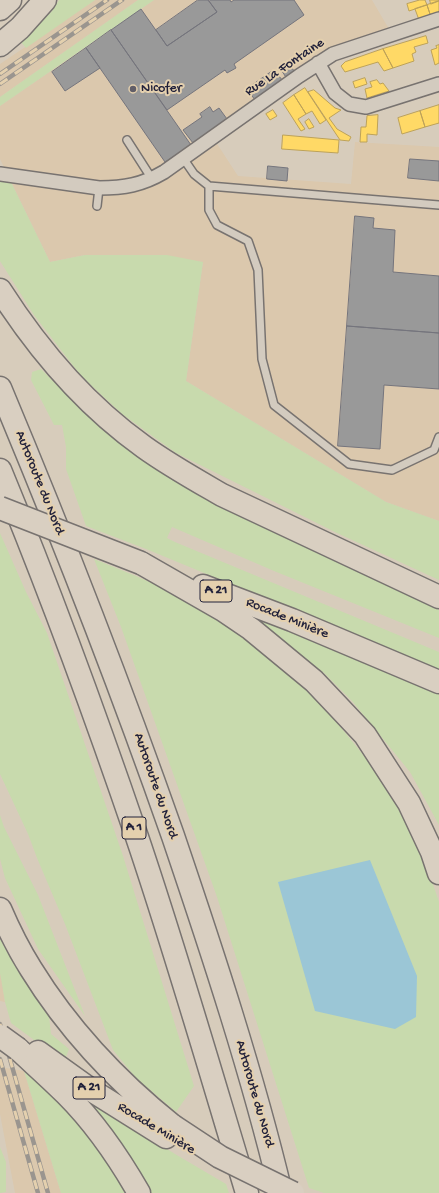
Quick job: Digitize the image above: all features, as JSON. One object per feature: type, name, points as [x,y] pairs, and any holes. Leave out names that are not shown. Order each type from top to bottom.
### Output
[{"type":"highway","points":[[0,9],[10,0]]},
{"type":"highway","points":[[0,45],[20,28],[44,0]]},
{"type":"highway","points":[[0,290],[20,321],[59,370],[101,413],[144,448],[222,495],[439,597]]},
{"type":"highway","name":"Autoroute du Nord","points":[[0,388],[32,464],[141,746],[197,907],[284,1191]]},
{"type":"highway","name":"A 1","points":[[0,470],[54,606],[137,838],[186,992],[247,1193]]},
{"type":"highway","name":"Rocade Minière","points":[[0,508],[140,563],[292,620],[439,682]]},
{"type":"highway","points":[[140,563],[223,610],[251,629],[314,681],[364,735],[409,803],[432,852],[439,873]]},
{"type":"highway","points":[[0,910],[31,969],[50,998],[72,1027],[102,1062],[170,1131]]},
{"type":"highway","points":[[8,1036],[93,1125],[117,1156],[140,1193]]},
{"type":"highway","name":"Rocade Minière","points":[[8,1036],[91,1090],[170,1131],[238,1176],[265,1188],[284,1191]]},
{"type":"street","name":"Rue La Fontaine","points":[[0,174],[99,188],[133,186],[152,179],[333,54],[439,19]]},
{"type":"street","points":[[318,63],[335,93],[349,104],[366,108],[439,84]]},
{"type":"lane","points":[[127,140],[152,179]]},
{"type":"lane","points":[[183,158],[194,174],[209,186],[439,206]]},
{"type":"lane","points":[[209,186],[209,210],[217,225],[248,241],[258,270],[262,359],[274,405],[348,464],[392,470],[434,450],[439,437]]},
{"type":"lane","points":[[97,206],[99,188]]},
{"type":"shaded area","points":[[95,0],[138,0],[0,97],[0,64]]},
{"type":"shaded area","points":[[154,0],[372,0],[389,29],[327,49],[210,133],[238,176],[351,184],[355,142],[439,147],[439,521],[386,502],[186,381],[203,262],[85,255],[50,262],[0,159],[0,106]]},
{"type":"shaded area","points":[[0,973],[1,975],[5,1002],[0,1001]]},
{"type":"shaded area","points":[[0,1067],[24,1071],[61,1193],[15,1193],[0,1114]]},
{"type":"green space","points":[[59,0],[95,0],[26,48],[20,41],[52,11]]},
{"type":"green space","points":[[138,0],[154,0],[0,106],[0,97]]},
{"type":"green space","points":[[0,181],[11,182],[50,262],[85,255],[167,255],[203,262],[186,381],[386,502],[439,521],[439,580],[337,533],[176,453],[122,414],[81,376],[34,315],[0,261]]},
{"type":"green space","points":[[41,369],[89,417],[124,446],[166,476],[221,506],[439,610],[439,638],[274,571],[172,527],[167,538],[439,652],[439,670],[146,549],[86,526],[66,469],[66,447],[62,425],[54,425],[31,380],[32,372]]},
{"type":"green space","points":[[0,533],[26,592],[47,633],[123,856],[194,1086],[176,1112],[136,1078],[113,1050],[65,924],[28,834],[0,774]]},
{"type":"green space","points":[[94,559],[195,602],[240,629],[314,694],[377,772],[402,811],[427,866],[439,902],[439,1193],[324,1193],[309,1188],[217,897],[121,627]]},
{"type":"green space","points":[[259,613],[439,689],[439,825],[410,772],[352,701],[324,673],[256,620]]},
{"type":"green space","points":[[0,815],[4,827],[38,895],[85,1016],[38,949],[5,878],[0,859]]},
{"type":"green space","points":[[0,939],[13,962],[49,1016],[51,1034],[69,1049],[64,1062],[11,1023],[5,1002],[0,973]]},
{"type":"green space","points":[[24,1071],[57,1100],[90,1135],[130,1193],[61,1193]]},
{"type":"green space","points":[[77,1091],[175,1154],[226,1184],[229,1193],[147,1193]]},
{"type":"green space","points":[[0,1147],[6,1162],[6,1192],[0,1193]]},
{"type":"water","points":[[370,860],[417,976],[416,1017],[395,1029],[315,1011],[278,882]]},
{"type":"building: Homes","points":[[425,0],[427,5],[409,11],[407,4]]},
{"type":"building: Homes","points":[[430,0],[439,0],[439,1],[431,4]]},
{"type":"building: Homes","points":[[439,1],[439,14],[431,17],[427,5]]},
{"type":"building: Homes","points":[[427,5],[431,17],[419,20],[415,9]]},
{"type":"building: Homes","points":[[426,36],[428,43],[414,47],[416,52],[412,54],[414,61],[393,68],[383,49]]},
{"type":"building: Homes","points":[[439,45],[439,63],[435,65],[431,50],[437,48],[436,46]]},
{"type":"building: Homes","points":[[383,49],[393,68],[384,71],[378,62],[345,72],[341,66],[345,62]]},
{"type":"building: Homes","points":[[365,78],[367,84],[355,88],[353,82]]},
{"type":"building: Homes","points":[[377,80],[380,84],[383,83],[389,91],[367,98],[365,89],[372,87],[370,82]]},
{"type":"building: Homes","points":[[305,88],[326,120],[320,124],[312,111],[306,114],[294,95]]},
{"type":"building: Homes","points":[[314,90],[335,108],[341,110],[329,118],[337,129],[351,137],[349,141],[340,140],[308,92]]},
{"type":"building: Homes","points":[[294,95],[306,114],[298,119],[305,129],[301,131],[283,103]]},
{"type":"building: Homes","points":[[439,105],[439,123],[425,127],[420,111]]},
{"type":"building: Homes","points":[[273,110],[277,116],[270,120],[266,114]]},
{"type":"building: Homes","points":[[420,111],[425,127],[402,134],[398,118]]},
{"type":"building: Homes","points":[[378,115],[377,135],[367,134],[367,142],[360,142],[361,127],[366,127],[367,116]]},
{"type":"building: Homes","points":[[309,119],[314,127],[309,129],[305,122]]},
{"type":"building: Homes","points":[[283,135],[339,140],[338,153],[282,149]]},
{"type":"building: Industry","points":[[198,0],[208,0],[217,12],[167,46],[156,30]]},
{"type":"building: Industry","points":[[230,0],[231,2],[234,0],[294,0],[304,15],[234,64],[236,68],[227,73],[225,70],[167,110],[111,30],[141,9],[167,46],[217,12],[209,1]]},
{"type":"building: Industry","name":"Nicofer","points":[[111,30],[191,145],[165,162],[86,48]]},
{"type":"building: Industry","points":[[86,48],[100,68],[65,91],[52,72]]},
{"type":"building: Industry","points":[[290,66],[296,73],[287,79],[282,71]]},
{"type":"building: Industry","points":[[274,70],[283,81],[255,100],[247,89]]},
{"type":"building: Industry","points":[[210,107],[213,112],[219,108],[227,119],[193,143],[183,130],[202,117],[200,114]]},
{"type":"building: Industry","points":[[410,159],[439,161],[439,181],[408,178]]},
{"type":"building: Industry","points":[[268,166],[288,168],[287,181],[267,179]]},
{"type":"building: Industry","points":[[355,216],[374,218],[373,228],[395,230],[393,272],[439,276],[439,333],[347,326]]},
{"type":"building: Industry","points":[[347,326],[439,333],[439,389],[384,385],[380,449],[338,446]]},
{"type":"railway","points":[[0,74],[107,0]]},
{"type":"railway","points":[[0,84],[122,0]]},
{"type":"railway","points":[[0,1024],[48,1193]]},
{"type":"railway","points":[[0,1059],[38,1193]]},
{"type":"place","name":"Nicofer","points":[[133,89]]}]
